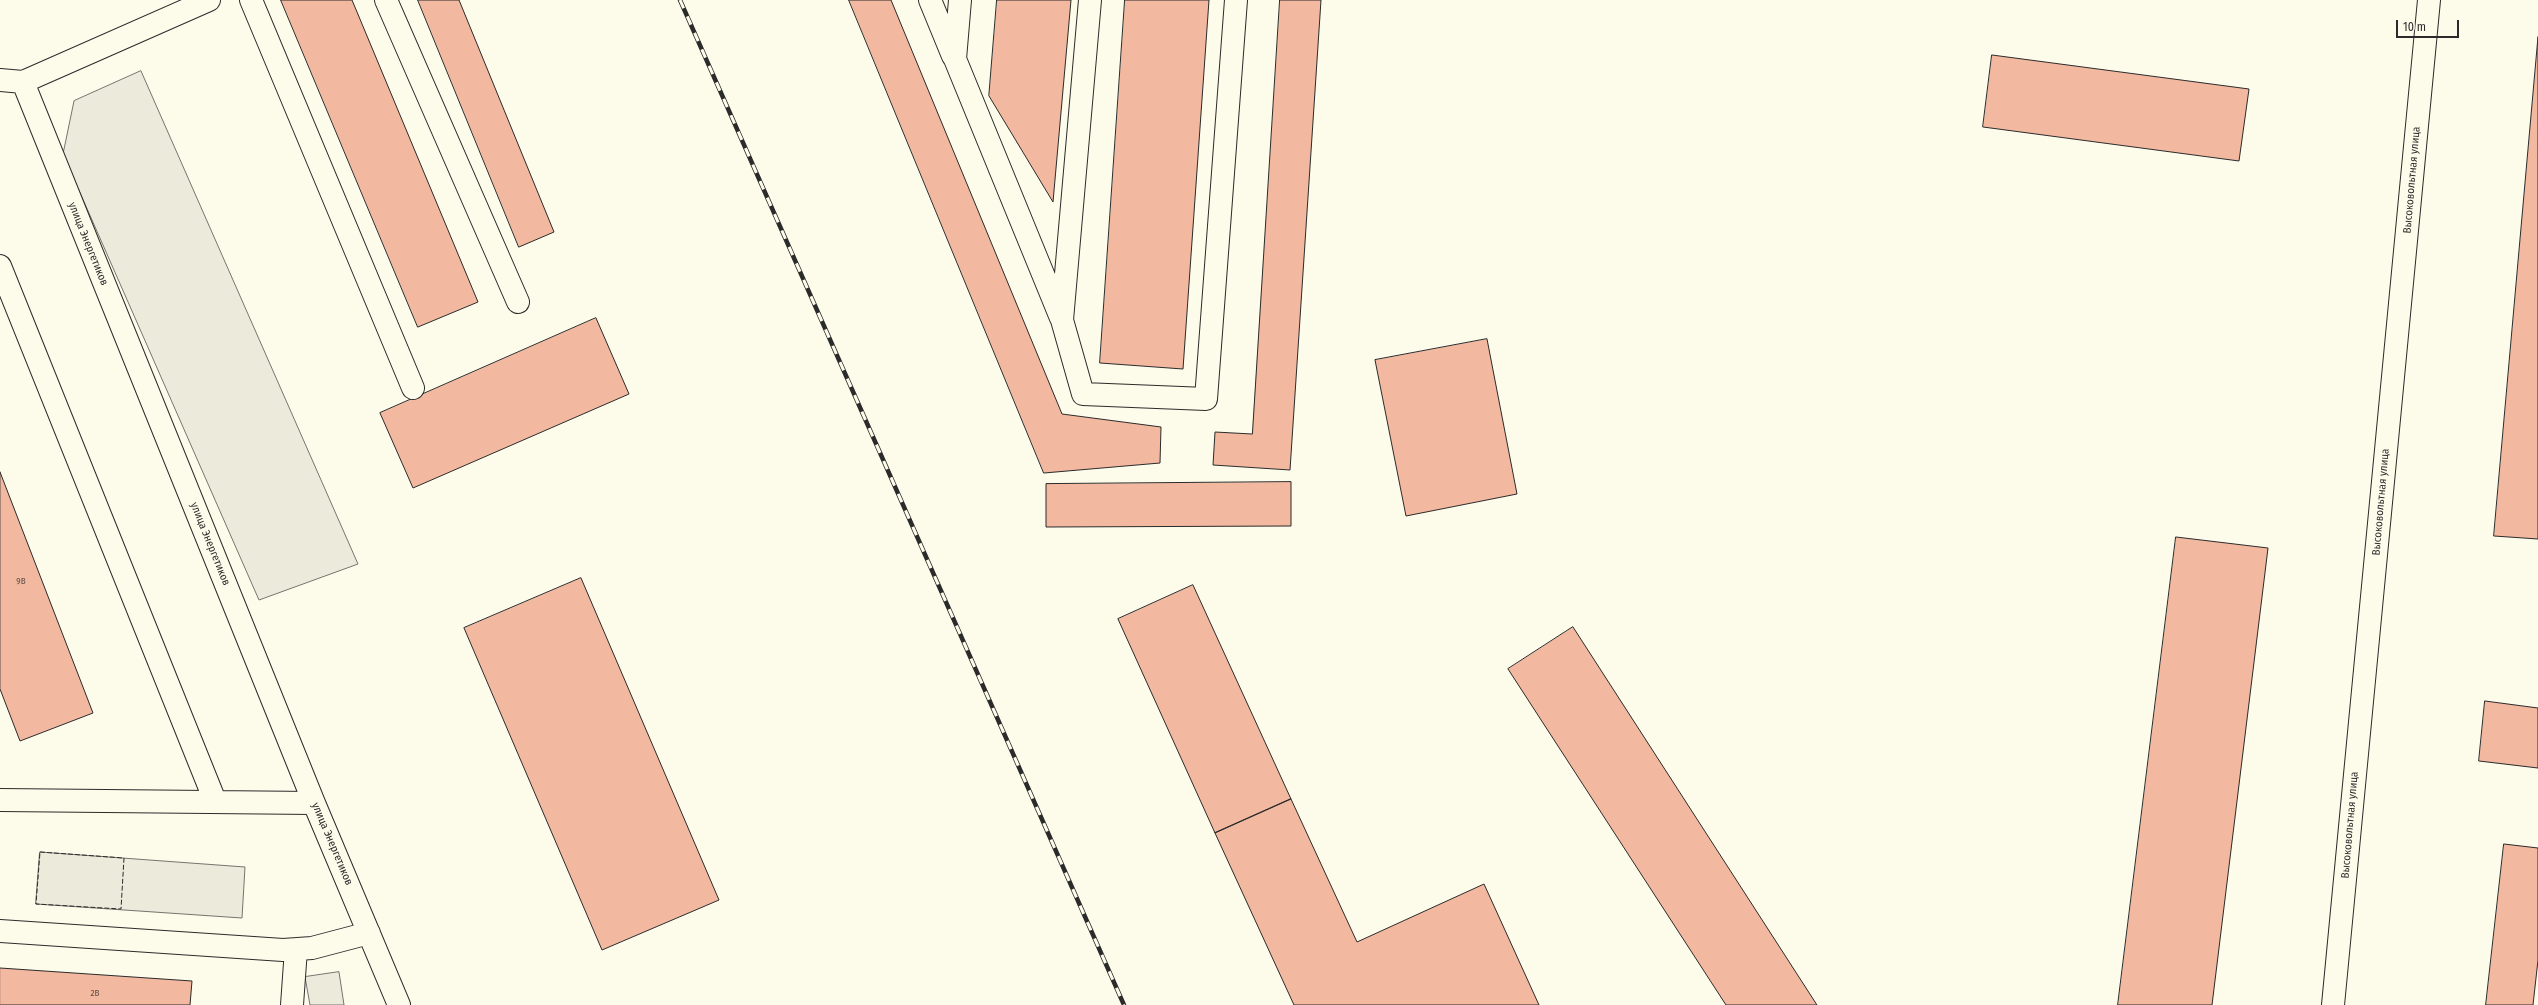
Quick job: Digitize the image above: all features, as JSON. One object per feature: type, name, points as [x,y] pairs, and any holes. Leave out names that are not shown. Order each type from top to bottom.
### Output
[{"type":"street","points":[[0,80],[23,82],[209,0]]},
{"type":"street","points":[[251,0],[413,388]]},
{"type":"street","points":[[386,0],[518,302]]},
{"type":"street","points":[[930,0],[1062,320],[1083,394],[1206,400],[1236,0]]},
{"type":"street","points":[[955,59],[960,0]]},
{"type":"street","points":[[1062,320],[1090,0]]},
{"type":"street","name":"Высоковольтная улица","points":[[2333,1005],[2429,0]]},
{"type":"street","name":"улица Энергетиков","points":[[23,82],[314,803],[399,1005]]},
{"type":"street","points":[[0,266],[215,801]]},
{"type":"street","points":[[0,800],[314,803]]},
{"type":"street","points":[[0,931],[296,950],[369,933]]},
{"type":"street","points":[[292,1005],[296,950]]},
{"type":"shaded area","points":[[141,71],[358,564],[259,600],[63,154],[74,101]]},
{"type":"shaded area","points":[[40,852],[245,867],[242,918],[36,904]]},
{"type":"shaded area","points":[[339,972],[344,1005],[310,1005],[305,977]]},
{"type":"building","points":[[281,0],[352,0],[478,302],[418,327]]},
{"type":"building","points":[[418,0],[459,0],[554,232],[519,247]]},
{"type":"building","points":[[849,0],[891,0],[1062,414],[1161,427],[1160,463],[1044,473]]},
{"type":"building","points":[[997,0],[1071,0],[1053,202],[989,96]]},
{"type":"building","points":[[1125,0],[1209,0],[1183,369],[1100,363]]},
{"type":"building","points":[[1280,0],[1321,0],[1290,470],[1213,465],[1215,432],[1252,434]]},
{"type":"building","points":[[2538,37],[2538,539],[2494,536]]},
{"type":"building","points":[[1992,55],[2249,89],[2239,161],[1983,127]]},
{"type":"building","points":[[596,318],[629,394],[413,488],[380,413]]},
{"type":"building","points":[[1487,339],[1517,494],[1406,516],[1375,360]]},
{"type":"building","points":[[0,472],[93,713],[20,741],[0,689]]},
{"type":"building","points":[[1291,482],[1291,526],[1046,527],[1046,484]]},
{"type":"building","points":[[2176,537],[2268,548],[2212,1005],[2118,1005]]},
{"type":"building","points":[[581,578],[719,900],[602,950],[464,628]]},
{"type":"building","points":[[1193,585],[1291,799],[1215,833],[1118,619]]},
{"type":"building","points":[[1573,627],[1817,1005],[1726,1005],[1508,669]]},
{"type":"building","points":[[2485,701],[2538,708],[2538,768],[2479,761]]},
{"type":"building","points":[[1291,799],[1357,942],[1484,884],[1539,1005],[1294,1005],[1215,833]]},
{"type":"building","points":[[2504,844],[2538,848],[2538,960],[2533,1005],[2486,1005]]},
{"type":"building","points":[[0,968],[192,981],[190,1005],[0,1005]]},
{"type":"railway","points":[[680,0],[1124,1005]]},
{"type":"fence","points":[[40,852],[124,858],[121,909],[36,904],[40,852]]}]
